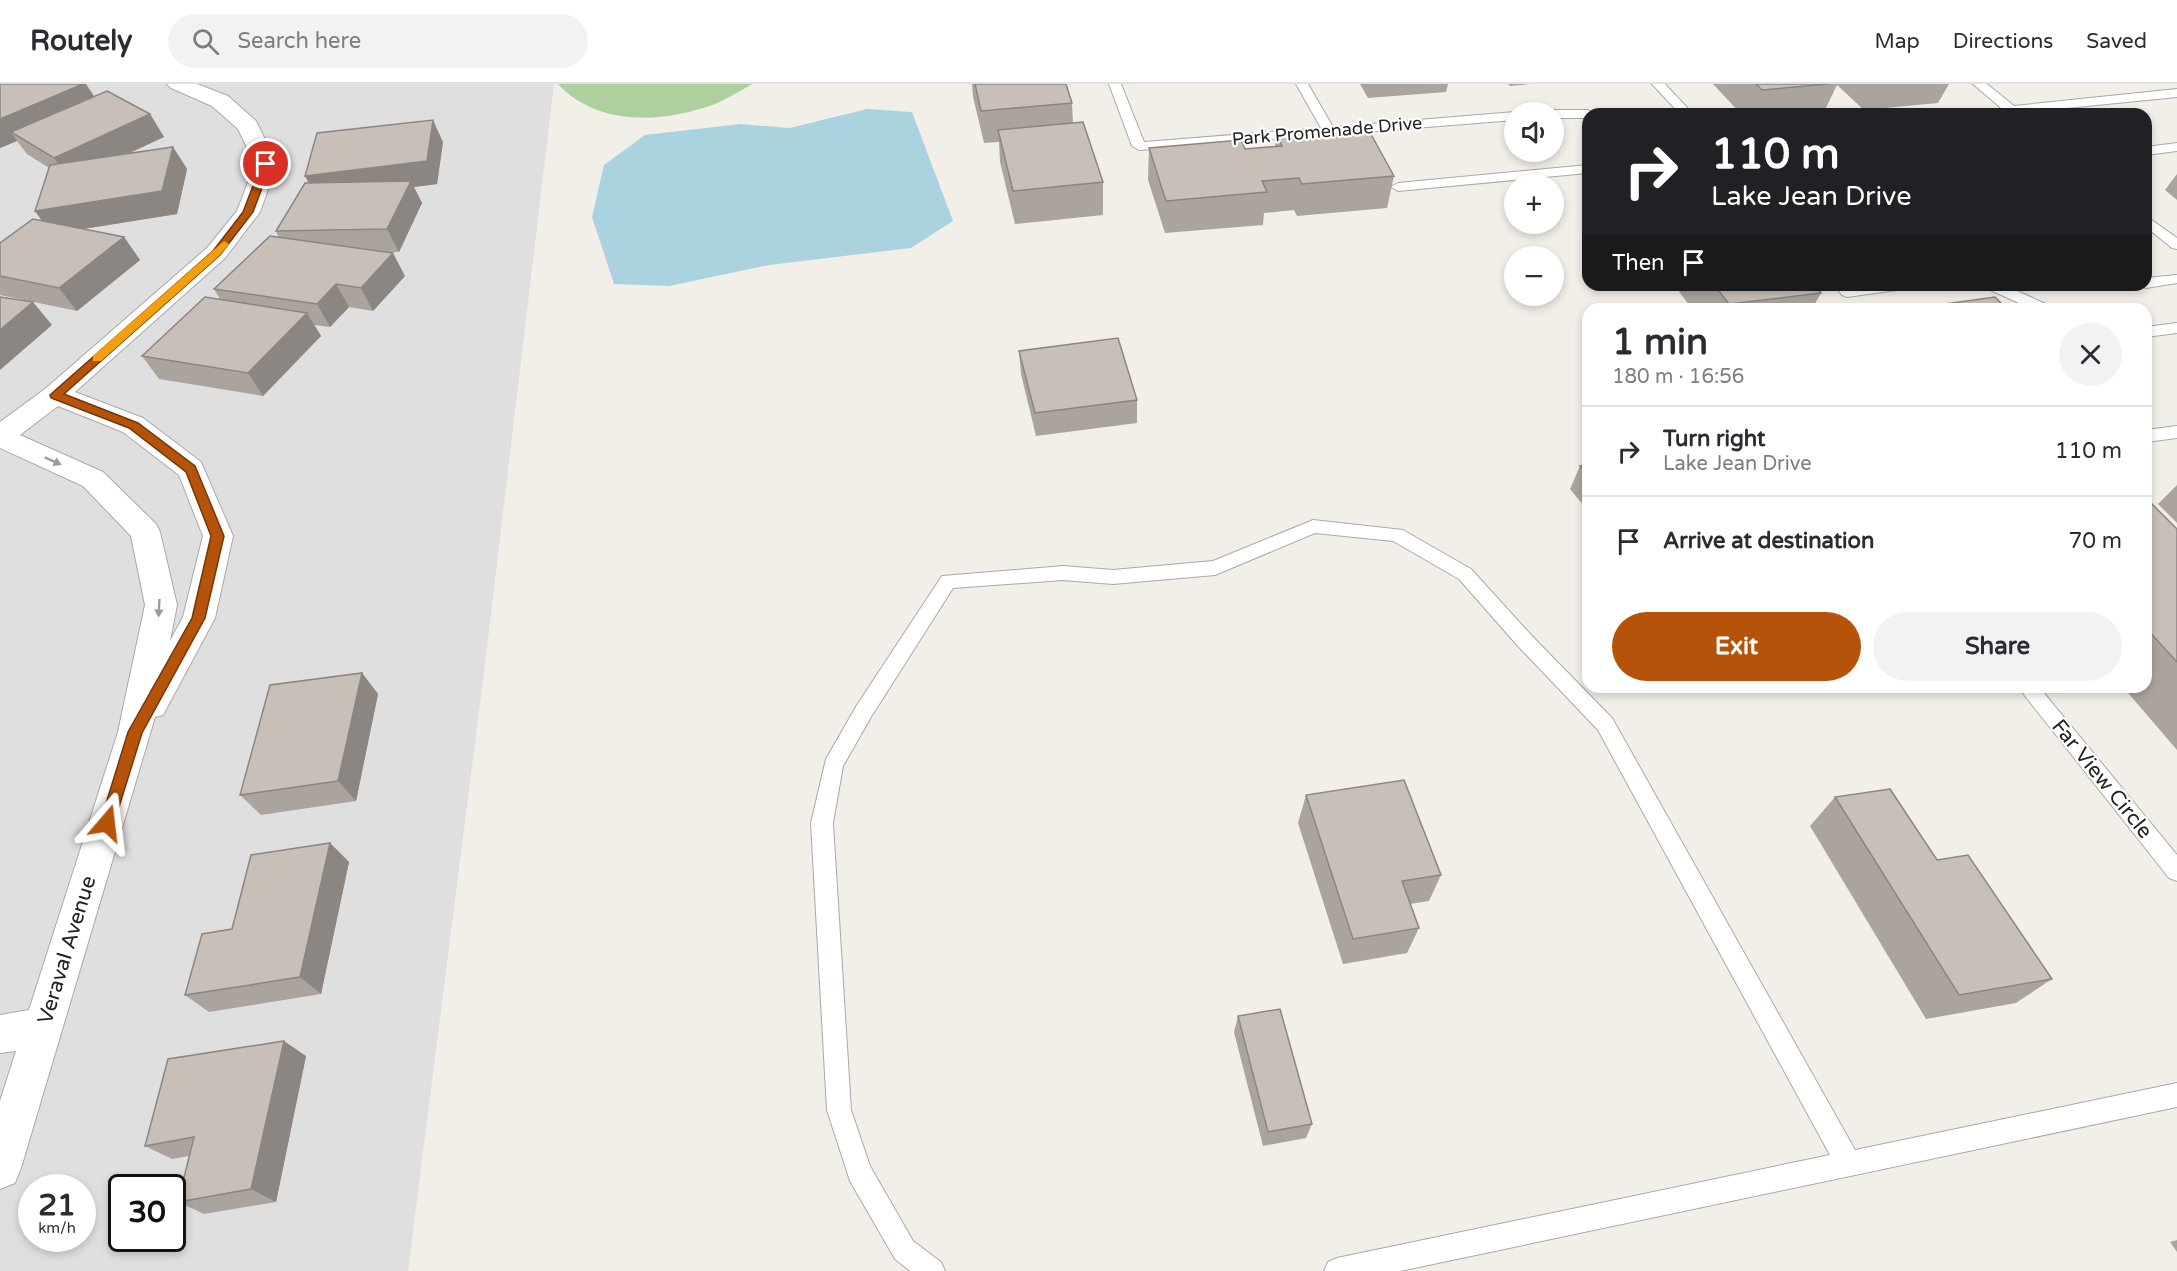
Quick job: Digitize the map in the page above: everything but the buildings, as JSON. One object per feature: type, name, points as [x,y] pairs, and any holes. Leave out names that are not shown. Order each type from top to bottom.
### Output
[{"type":"street","points":[[0,437],[55,395],[216,253],[248,212],[266,164],[248,126],[220,101],[178,84]]},
{"type":"street","name":"Veraval Avenue","points":[[55,395],[134,425],[191,469],[218,536],[199,618],[135,732]]},
{"type":"street","name":"Veraval Avenue","points":[[0,437],[93,479],[145,532],[161,604],[135,732],[0,1168]]},
{"type":"street","points":[[0,1034],[43,1027]]},
{"type":"lane","name":"Park Promenade Drive","points":[[1115,84],[1139,146],[1504,117]]},
{"type":"lane","points":[[1302,84],[1329,130]]},
{"type":"lane","points":[[1658,84],[1681,108]]},
{"type":"lane","points":[[1979,84],[2008,108]]},
{"type":"lane","points":[[2048,108],[2177,93]]},
{"type":"lane","points":[[1564,114],[1582,114]]},
{"type":"lane","points":[[2152,150],[2177,147]]},
{"type":"lane","points":[[1398,187],[1582,170]]},
{"type":"lane","points":[[2152,225],[2177,245]]},
{"type":"lane","points":[[2152,282],[2177,279]]},
{"type":"lane","points":[[2004,291],[2032,303]]},
{"type":"lane","points":[[2152,331],[2177,328]]},
{"type":"lane","points":[[2152,435],[2177,432]]},
{"type":"lane","points":[[932,1271],[904,1250],[859,1172],[839,1110],[822,823],[833,765],[864,711],[948,581],[1063,573],[1113,577],[1215,568],[1313,526],[1397,535],[1465,574],[1524,640],[1605,724],[1849,1164]]},
{"type":"lane","name":"Far View Circle","points":[[2033,693],[2177,871]]},
{"type":"lane","points":[[1336,1271],[2177,1095]]},
{"type":"shaded area","points":[[0,84],[554,84],[486,656],[408,1271],[0,1271]]},
{"type":"green space","points":[[558,84],[752,84],[715,104],[695,110],[674,115],[632,117],[592,108],[574,98]]},
{"type":"water","points":[[867,109],[912,112],[953,221],[911,248],[769,265],[669,286],[614,284],[592,217],[604,165],[645,135],[740,124],[790,128]]},
{"type":"slow traffic","points":[[97,359],[224,244]]},
{"type":"route","points":[[107,823],[135,732],[199,618],[218,536],[191,469],[134,425],[55,395],[216,253],[248,212],[266,164]]}]
